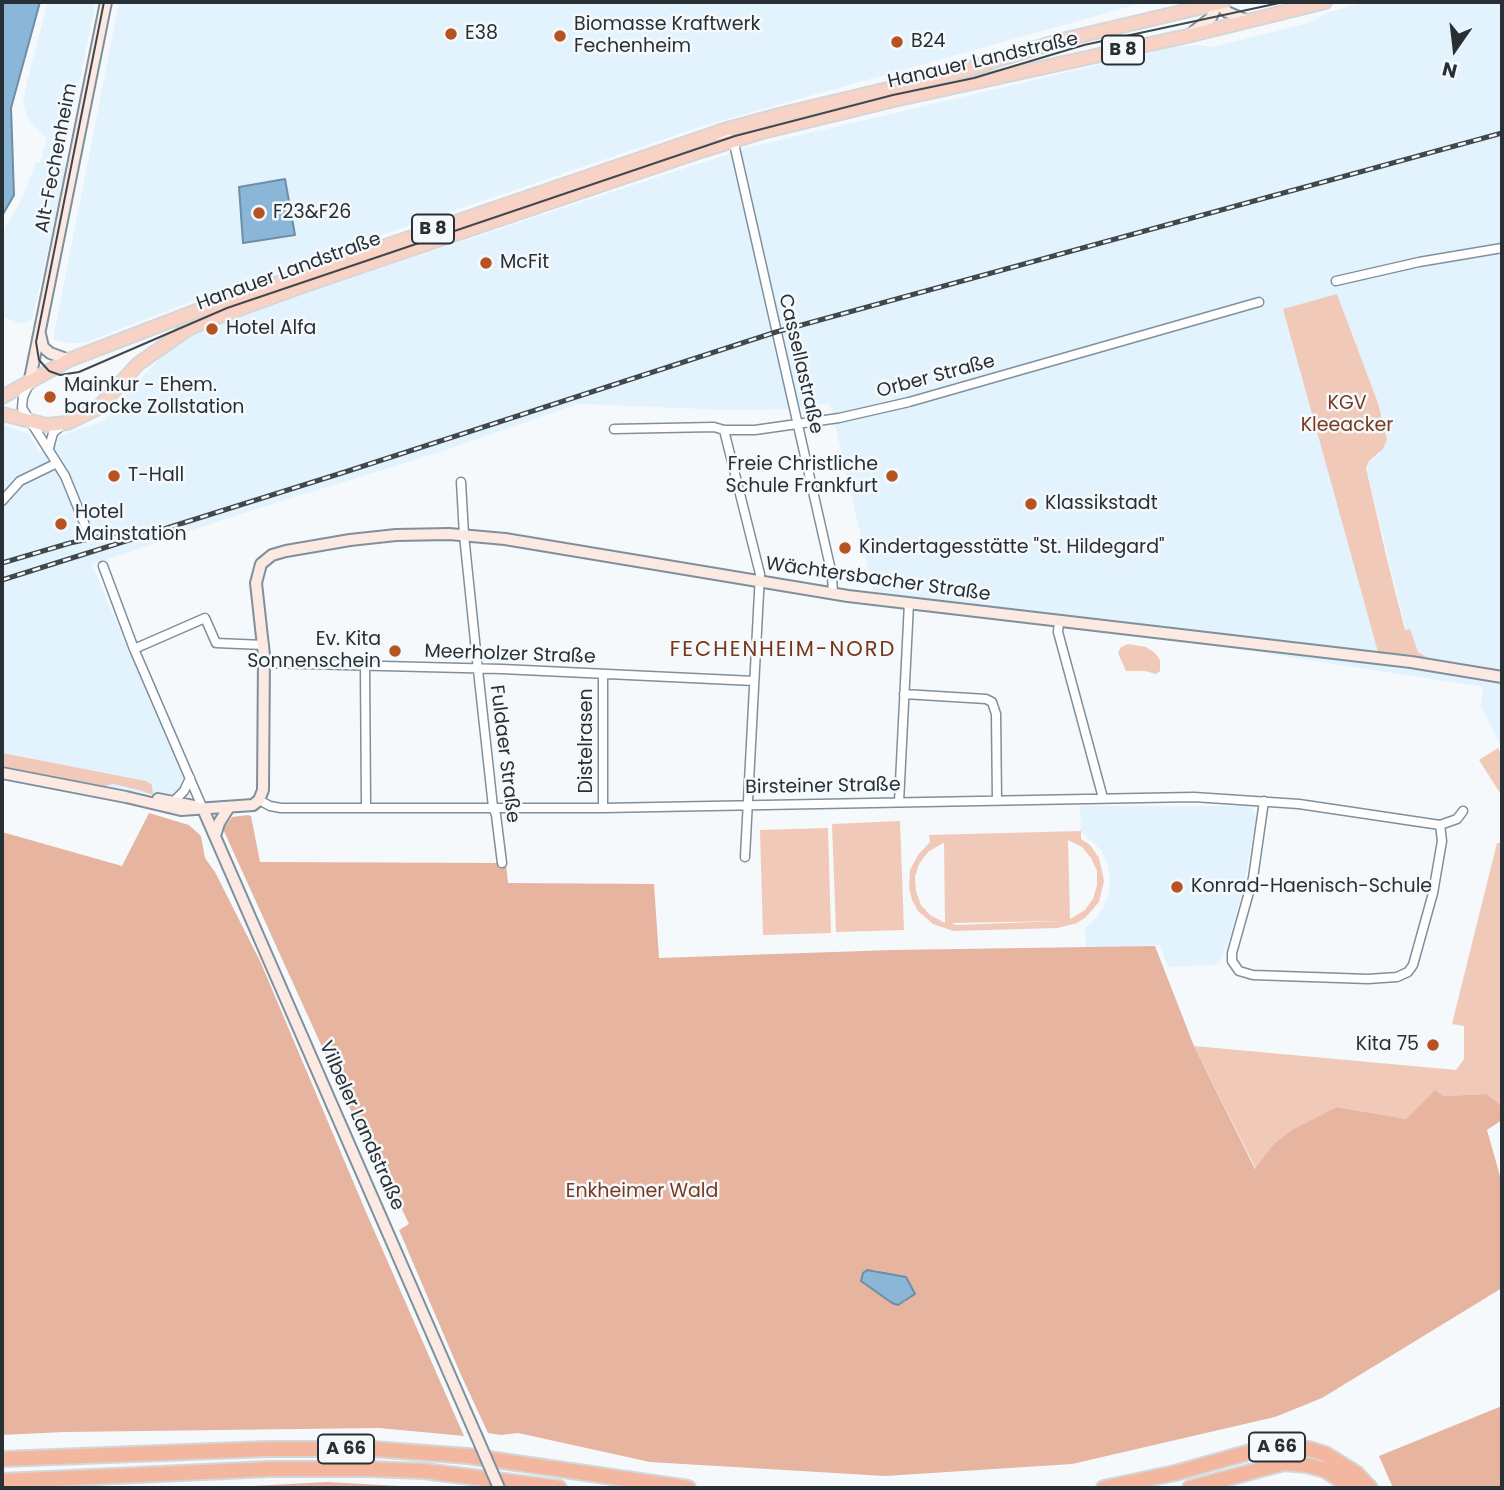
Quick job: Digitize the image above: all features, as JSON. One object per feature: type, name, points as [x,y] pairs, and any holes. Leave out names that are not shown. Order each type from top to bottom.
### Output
[{"type":"highway","name":"A 66","points":[[1104,1488],[1175,1473],[1265,1448],[1283,1447],[1325,1454],[1357,1474],[1370,1488]]},
{"type":"highway","name":"A 66","points":[[2,1459],[267,1449],[373,1449],[468,1456],[688,1488]]},
{"type":"highway","name":"A 66","points":[[1190,1488],[1284,1463],[1325,1470],[1353,1488]]},
{"type":"highway","name":"A 66","points":[[2,1480],[270,1469],[368,1469],[424,1471],[559,1488]]},
{"type":"main road","name":"Hanauer Landstraße","points":[[2,397],[69,360],[199,310],[714,134],[783,114],[956,73],[1062,40],[1219,2]]},
{"type":"main road","name":"Hanauer Landstraße","points":[[63,425],[98,408],[138,365],[188,329],[240,308],[733,141],[894,100],[1188,36],[1325,2]]},
{"type":"main road","points":[[127,338],[138,336],[144,341],[144,352],[138,365]]},
{"type":"main road","points":[[2,414],[47,425],[63,425]]},
{"type":"street","name":"Alt-Fechenheim","points":[[29,384],[106,2]]},
{"type":"street","points":[[1173,13],[1186,2]]},
{"type":"street","points":[[1188,36],[1211,18],[1219,2],[1227,12],[1248,21]]},
{"type":"street","points":[[714,134],[724,135],[733,141]]},
{"type":"street","name":"Cassellastraße","points":[[733,141],[832,575],[833,594]]},
{"type":"street","points":[[1336,281],[1419,262],[1502,248]]},
{"type":"street","name":"Orber Straße","points":[[614,429],[714,427],[724,430],[755,430],[797,425],[909,402],[1259,302]]},
{"type":"street","name":"Alt-Fechenheim","points":[[41,320],[43,347],[53,355],[69,360]]},
{"type":"street","points":[[29,384],[22,404],[74,494],[86,530]]},
{"type":"street","points":[[48,448],[53,433],[63,425]]},
{"type":"street","points":[[724,430],[760,574],[745,857]]},
{"type":"street","points":[[2,501],[20,481],[57,463]]},
{"type":"street","name":"Fuldaer Straße","points":[[461,482],[478,670],[502,863]]},
{"type":"street","name":"Wächtersbacher Straße","points":[[264,645],[257,583],[261,564],[271,555],[318,545],[404,535],[464,535],[505,539],[833,594],[1412,662],[1502,677]]},
{"type":"street","name":"Vilbeler Landstraße","points":[[103,566],[134,649],[499,1488]]},
{"type":"street","points":[[899,802],[909,603]]},
{"type":"street","points":[[134,649],[205,618],[216,643],[264,645],[263,790],[259,800]]},
{"type":"street","points":[[1059,622],[1058,632],[1103,798]]},
{"type":"street","name":"Meerholzer Straße","points":[[265,663],[754,681]]},
{"type":"street","points":[[365,666],[366,806]]},
{"type":"street","name":"Distelrasen","points":[[603,674],[603,808]]},
{"type":"street","points":[[904,694],[986,699],[992,702],[996,715],[998,800]]},
{"type":"street","points":[[2,773],[177,806],[199,820],[215,836],[220,820],[229,807]]},
{"type":"street","points":[[177,806],[190,778]]},
{"type":"street","name":"Birsteiner Straße","points":[[177,806],[203,809],[253,805],[259,800],[275,807],[603,808],[1194,797],[1264,801],[1440,825]]},
{"type":"street","points":[[1264,801],[1253,878],[1232,953],[1232,961],[1239,971],[1253,975],[1368,979],[1397,977],[1408,972],[1413,965],[1433,893],[1442,841],[1440,825],[1457,819],[1463,811]]},
{"type":"shaded area","points":[[48,2],[96,2],[64,157],[66,169],[32,320],[21,324],[2,316],[2,232],[22,199],[36,162],[40,162],[47,139],[28,119],[23,103]]},
{"type":"shaded area","points":[[119,2],[1146,2],[706,125],[229,287],[84,343],[67,343],[53,339]]},
{"type":"shaded area","points":[[1366,2],[1502,2],[1502,748],[1481,707],[1483,687],[874,593],[830,403],[789,409],[728,410],[578,404],[440,452],[228,518],[92,565],[183,778],[181,789],[175,797],[167,798],[2,766],[2,424],[29,434],[39,451],[57,445],[58,438],[62,435],[105,420],[154,364],[178,343],[211,324],[746,148],[1174,47],[1213,47],[1309,23],[1329,12]],"holes":[[[1337,294],[1378,403],[1387,440],[1380,453],[1368,463],[1367,472],[1406,630],[1418,652],[1425,657],[1378,652]]]},
{"type":"shaded area","name":"Konrad-Haenisch-Schule","points":[[1080,806],[1247,806],[1254,811],[1256,818],[1244,885],[1229,939],[1219,963],[1168,967],[1160,945],[1086,948],[1085,928],[1104,907],[1110,877],[1101,850],[1081,832]]},
{"type":"green space","name":"KGV Kleeacker","points":[[1337,294],[1378,403],[1387,439],[1383,449],[1369,461],[1366,468],[1405,630],[1410,629],[1418,652],[1430,659],[1378,652],[1283,309]]},
{"type":"green space","points":[[1128,644],[1146,647],[1155,653],[1160,660],[1160,671],[1156,674],[1126,671],[1118,653],[1121,647]]},
{"type":"green space","points":[[1498,748],[1502,755],[1500,793],[1479,760]]},
{"type":"green space","points":[[2,753],[146,781],[152,785],[153,795],[113,784],[105,786],[2,766]]},
{"type":"green space","points":[[149,813],[189,825],[201,836],[205,858],[215,872],[261,963],[464,1436],[379,1428],[2,1435],[2,832],[122,866]]},
{"type":"green space","name":"Enkheimer Wald","points":[[251,816],[260,862],[506,863],[508,883],[654,884],[659,958],[892,950],[1155,946],[1194,1046],[1255,1169],[1272,1146],[1292,1130],[1337,1107],[1406,1119],[1435,1090],[1443,1096],[1487,1094],[1502,1106],[1502,1120],[1487,1130],[1502,1183],[1502,1288],[1322,1398],[1275,1417],[1072,1464],[885,1476],[650,1462],[518,1433],[488,1433],[399,1230],[409,1224],[369,1140],[362,1135],[223,829],[232,817]],"holes":[[[875,1270],[899,1276],[906,1302],[892,1303],[872,1287]]]},
{"type":"green space","points":[[900,821],[904,930],[836,932],[832,824]]},
{"type":"green space","points":[[828,828],[831,933],[763,935],[760,830]]},
{"type":"green space","points":[[1081,831],[1081,839],[1090,845],[1099,858],[1104,881],[1099,902],[1077,923],[1058,928],[953,931],[933,924],[918,911],[909,888],[910,870],[918,855],[930,842],[929,835]],"holes":[[[1068,840],[1082,847],[1097,871],[1093,899],[1085,910],[1070,919]],[[944,843],[945,923],[930,915],[921,905],[916,891],[915,877],[919,864],[928,852]],[[1061,921],[957,925],[953,923]]]},
{"type":"green space","points":[[1497,843],[1502,843],[1502,1106],[1487,1094],[1443,1096],[1406,1119],[1337,1107],[1272,1146],[1256,1169],[1194,1046],[1456,1070],[1464,1059],[1464,1026],[1452,1024]]},
{"type":"green space","points":[[1502,1406],[1502,1488],[1393,1488],[1379,1456]]},
{"type":"green space","points":[[327,1482],[435,1488],[214,1488]]},
{"type":"water","points":[[2,2],[40,2],[11,108],[14,195],[2,216]]},
{"type":"water","name":"F23&F26","points":[[285,179],[295,235],[243,243],[239,187]]},
{"type":"water","points":[[867,1270],[906,1277],[915,1294],[898,1305],[892,1303],[861,1281]]},
{"type":"tram line","points":[[104,2],[36,342],[39,360],[49,371],[60,375],[79,372],[227,308],[735,136],[893,95],[974,78],[1084,45],[1284,2]]},
{"type":"railway","points":[[2,580],[776,332],[1502,133]]},
{"type":"railway","points":[[2,563],[70,543],[131,530]]},
{"type":"place","name":"E38","points":[[451,34]]},
{"type":"place","name":"Biomasse Kraftwerk Fechenheim","points":[[560,36]]},
{"type":"place","name":"B24","points":[[897,42]]},
{"type":"place","name":"F23&F26","points":[[259,213]]},
{"type":"place","name":"McFit","points":[[486,263]]},
{"type":"place","name":"Hotel Alfa","points":[[212,329]]},
{"type":"place","name":"Mainkur - Ehem. barocke Zollstation","points":[[50,397]]},
{"type":"place","name":"T-Hall","points":[[114,476]]},
{"type":"place","name":"Freie Christliche Schule Frankfurt","points":[[892,476]]},
{"type":"place","name":"Klassikstadt","points":[[1031,504]]},
{"type":"place","name":"Hotel Mainstation","points":[[61,524]]},
{"type":"place","name":"Kindertagesstätte \"St. Hildegard\"","points":[[845,548]]},
{"type":"place","name":"Ev. Kita Sonnenschein","points":[[395,651]]},
{"type":"place","name":"Konrad-Haenisch-Schule","points":[[1177,887]]},
{"type":"place","name":"Kita 75","points":[[1433,1045]]},
{"type":"district","name":"FECHENHEIM-NORD","points":[[783,651]]}]
